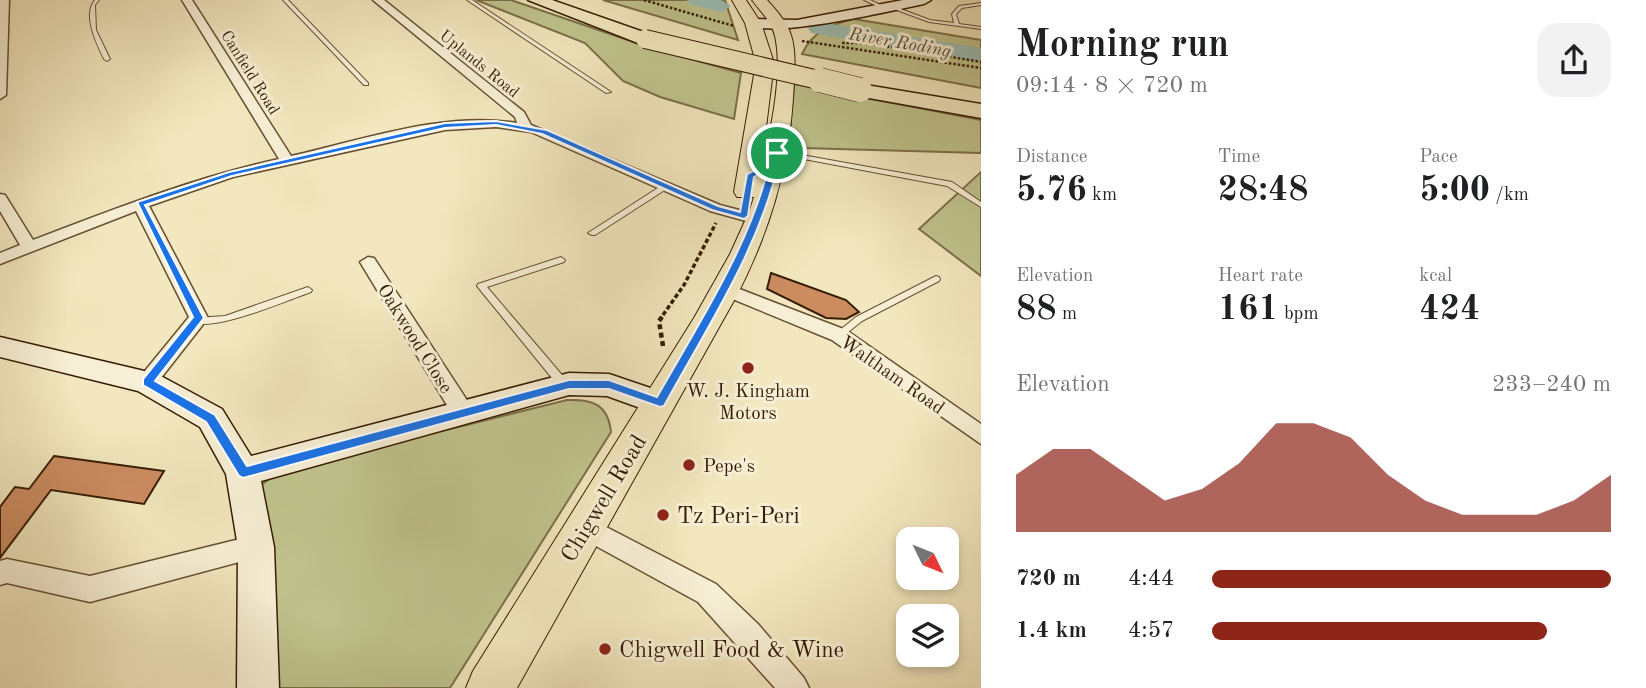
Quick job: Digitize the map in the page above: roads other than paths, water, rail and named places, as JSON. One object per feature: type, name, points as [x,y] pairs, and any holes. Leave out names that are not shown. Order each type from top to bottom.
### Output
[{"type":"highway","points":[[536,0],[645,39],[981,111]]},
{"type":"highway","points":[[574,0],[670,32],[861,84],[981,98]]},
{"type":"main road","name":"Chigwell Road","points":[[490,688],[660,403],[728,279],[750,218],[762,168],[783,102],[784,40],[760,23],[739,0]]},
{"type":"main road","name":"Chigwell Road","points":[[750,218],[769,188],[762,168],[765,64],[759,0]]},
{"type":"street","points":[[0,95],[4,0]]},
{"type":"street","name":"Canfield Road","points":[[187,0],[287,161]]},
{"type":"street","name":"Uplands Road","points":[[378,0],[520,115],[526,127]]},
{"type":"street","points":[[760,23],[828,16],[924,0]]},
{"type":"street","points":[[0,259],[140,204],[229,174],[445,126],[496,123],[544,132],[715,208],[750,218]]},
{"type":"street","points":[[0,198],[29,247]]},
{"type":"street","points":[[140,204],[199,318],[147,382]]},
{"type":"street","name":"Oakwood Close","points":[[368,262],[464,414]]},
{"type":"street","name":"Waltham Road","points":[[728,279],[839,335],[981,435]]},
{"type":"street","points":[[0,347],[147,382],[211,418],[243,472],[256,548],[258,688]]},
{"type":"street","points":[[243,472],[564,386],[609,385],[660,403]]},
{"type":"street","points":[[585,527],[707,593],[748,634],[794,688]]},
{"type":"street","points":[[0,573],[7,572],[90,589],[256,548]]},
{"type":"lane","points":[[97,0],[93,5],[94,30],[107,59]]},
{"type":"lane","points":[[285,0],[366,84]]},
{"type":"lane","points":[[469,0],[608,92]]},
{"type":"lane","points":[[866,0],[929,21],[981,29]]},
{"type":"lane","points":[[957,25],[954,14],[961,7],[981,4]]},
{"type":"lane","points":[[762,168],[949,184],[981,205]]},
{"type":"lane","points":[[592,233],[667,186]]},
{"type":"lane","points":[[561,260],[481,286],[564,386]]},
{"type":"lane","points":[[839,335],[859,319],[936,279]]},
{"type":"lane","points":[[196,321],[226,319],[308,290]]},
{"type":"waterway","name":"River Roding","points":[[697,0],[721,6]]},
{"type":"waterway","name":"River Roding","points":[[819,28],[981,55]]},
{"type":"place","name":"W. J. Kingham Motors","points":[[748,368]]},
{"type":"place","name":"Pepe's","points":[[689,465]]},
{"type":"place","name":"Tz Peri-Peri","points":[[663,515]]},
{"type":"place","name":"Chigwell Food & Wine","points":[[605,649]]}]
